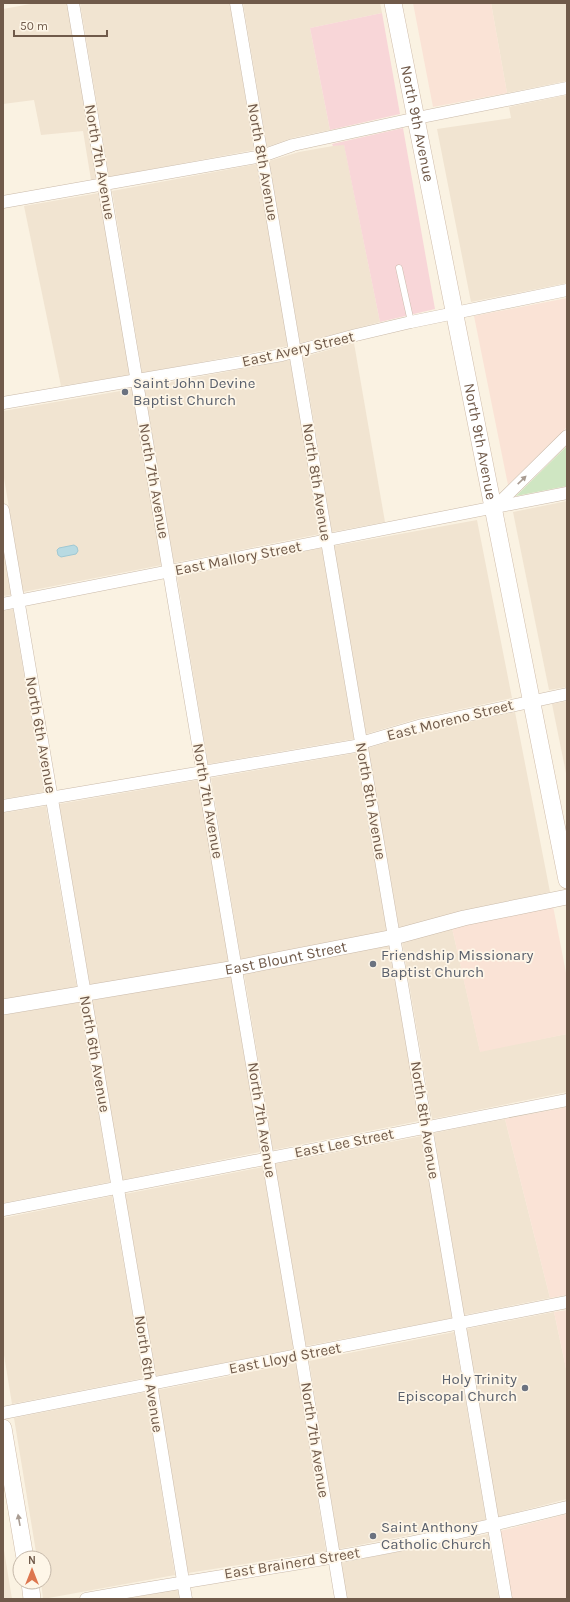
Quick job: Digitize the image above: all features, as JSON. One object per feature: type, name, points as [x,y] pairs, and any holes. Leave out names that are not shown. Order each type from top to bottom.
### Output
[{"type":"main road","name":"North 9th Avenue","points":[[393,3],[495,507],[531,701],[567,880]]},
{"type":"main road","points":[[3,1428],[24,1550]]},
{"type":"street","name":"North 7th Avenue","points":[[73,3],[341,1599]]},
{"type":"street","name":"North 8th Avenue","points":[[236,3],[506,1599]]},
{"type":"street","points":[[3,202],[262,156],[293,145],[567,88]]},
{"type":"street","name":"East Avery Street","points":[[3,404],[296,352],[356,335],[411,322],[567,290]]},
{"type":"street","points":[[495,507],[567,436]]},
{"type":"street","name":"East Mallory Street","points":[[3,604],[567,493]]},
{"type":"street","name":"North 6th Avenue","points":[[3,510],[186,1599]]},
{"type":"street","name":"East Moreno Street","points":[[3,806],[361,744],[422,725],[567,694]]},
{"type":"street","name":"East Blount Street","points":[[3,1007],[236,968],[394,937],[464,918],[567,896]]},
{"type":"street","name":"East Lee Street","points":[[3,1210],[567,1100]]},
{"type":"street","name":"East Lloyd Street","points":[[3,1413],[567,1302]]},
{"type":"street","name":"East Brainerd Street","points":[[86,1599],[183,1581],[334,1557],[493,1526],[567,1507]]},
{"type":"lane","points":[[399,268],[411,322]]},
{"type":"shaded area","points":[[36,3],[67,3],[97,179],[91,180],[83,131],[41,135],[34,100],[3,104],[3,9]]},
{"type":"shaded area","points":[[80,3],[230,3],[254,150],[109,177]]},
{"type":"shaded area","points":[[243,3],[380,3],[382,13],[310,28],[330,130],[292,138],[267,147]]},
{"type":"shaded area","points":[[413,3],[491,3],[507,93],[433,107]]},
{"type":"shaded area","points":[[491,3],[567,3],[567,81],[507,93]]},
{"type":"shaded area","points":[[382,13],[400,114],[330,130],[310,28]]},
{"type":"shaded area","points":[[567,95],[567,283],[471,302],[437,129],[511,118],[509,107]]},
{"type":"shaded area","points":[[403,128],[435,309],[380,322],[344,145],[333,146],[332,144]]},
{"type":"shaded area","points":[[344,144],[380,322],[300,343],[269,161],[299,152]]},
{"type":"shaded area","points":[[257,164],[288,346],[142,373],[112,191]]},
{"type":"shaded area","points":[[99,193],[130,375],[61,386],[24,206]]},
{"type":"shaded area","points":[[567,298],[567,427],[508,485],[474,316]]},
{"type":"shaded area","points":[[354,343],[385,522],[332,532],[303,357]]},
{"type":"shaded area","points":[[290,360],[320,534],[174,563],[144,387]]},
{"type":"shaded area","points":[[132,389],[162,565],[23,592],[3,472],[3,411]]},
{"type":"shaded area","points":[[567,501],[567,687],[549,690],[513,512]]},
{"type":"shaded area","points":[[477,520],[512,698],[420,718],[366,734],[334,546]]},
{"type":"shaded area","points":[[3,547],[11,595],[3,596]]},
{"type":"shaded area","points":[[322,548],[354,739],[208,764],[177,577]]},
{"type":"shaded area","points":[[13,609],[44,792],[3,799],[3,611]]},
{"type":"shaded area","points":[[567,701],[567,778],[552,704]]},
{"type":"shaded area","points":[[515,712],[550,892],[463,911],[399,928],[368,748],[423,732]]},
{"type":"shaded area","points":[[356,753],[387,931],[241,960],[211,778]]},
{"type":"shaded area","points":[[198,780],[229,962],[90,986],[59,804]]},
{"type":"shaded area","points":[[46,806],[77,988],[3,1000],[3,813]]},
{"type":"shaded area","points":[[553,906],[567,978],[567,1034],[480,1052],[452,928]]},
{"type":"shaded area","points":[[452,928],[480,1051],[567,1034],[567,1092],[432,1119],[402,942]]},
{"type":"shaded area","points":[[389,945],[419,1121],[273,1150],[244,974]]},
{"type":"shaded area","points":[[231,976],[260,1152],[122,1180],[92,1000]]},
{"type":"shaded area","points":[[80,1002],[110,1182],[3,1203],[3,1015]]},
{"type":"shaded area","points":[[567,1107],[567,1295],[550,1298],[505,1119]]},
{"type":"shaded area","points":[[505,1119],[550,1298],[464,1315],[434,1133]]},
{"type":"shaded area","points":[[422,1136],[452,1318],[306,1346],[275,1164]]},
{"type":"shaded area","points":[[263,1167],[294,1349],[156,1376],[125,1194]]},
{"type":"shaded area","points":[[112,1196],[144,1378],[12,1404],[3,1349],[3,1218]]},
{"type":"shaded area","points":[[567,1310],[567,1373],[554,1312]]},
{"type":"shaded area","points":[[554,1312],[567,1373],[567,1499],[498,1517],[466,1329]]},
{"type":"shaded area","points":[[454,1332],[486,1520],[339,1549],[309,1361]]},
{"type":"shaded area","points":[[296,1363],[326,1551],[188,1573],[158,1390]]},
{"type":"shaded area","points":[[146,1392],[175,1575],[43,1599],[42,1590],[52,1590],[52,1550],[36,1550],[14,1418]]},
{"type":"shaded area","points":[[567,1514],[567,1599],[512,1599],[500,1531]]},
{"type":"shaded area","points":[[488,1534],[499,1599],[347,1599],[341,1563]]},
{"type":"shaded area","points":[[3,1544],[12,1599],[3,1599]]},
{"type":"shaded area","points":[[178,1589],[179,1599],[126,1599]]},
{"type":"green space","points":[[567,446],[567,486],[516,496]]},
{"type":"water","points":[[74,545],[77,547],[78,551],[76,554],[61,557],[58,555],[57,550],[59,548]]},
{"type":"place","name":"Saint John Devine Baptist Church","points":[[125,392]]},
{"type":"place","name":"Friendship Missionary Baptist Church","points":[[373,964]]},
{"type":"place","name":"Holy Trinity Episcopal Church","points":[[525,1388]]},
{"type":"place","name":"Saint Anthony Catholic Church","points":[[373,1536]]}]
